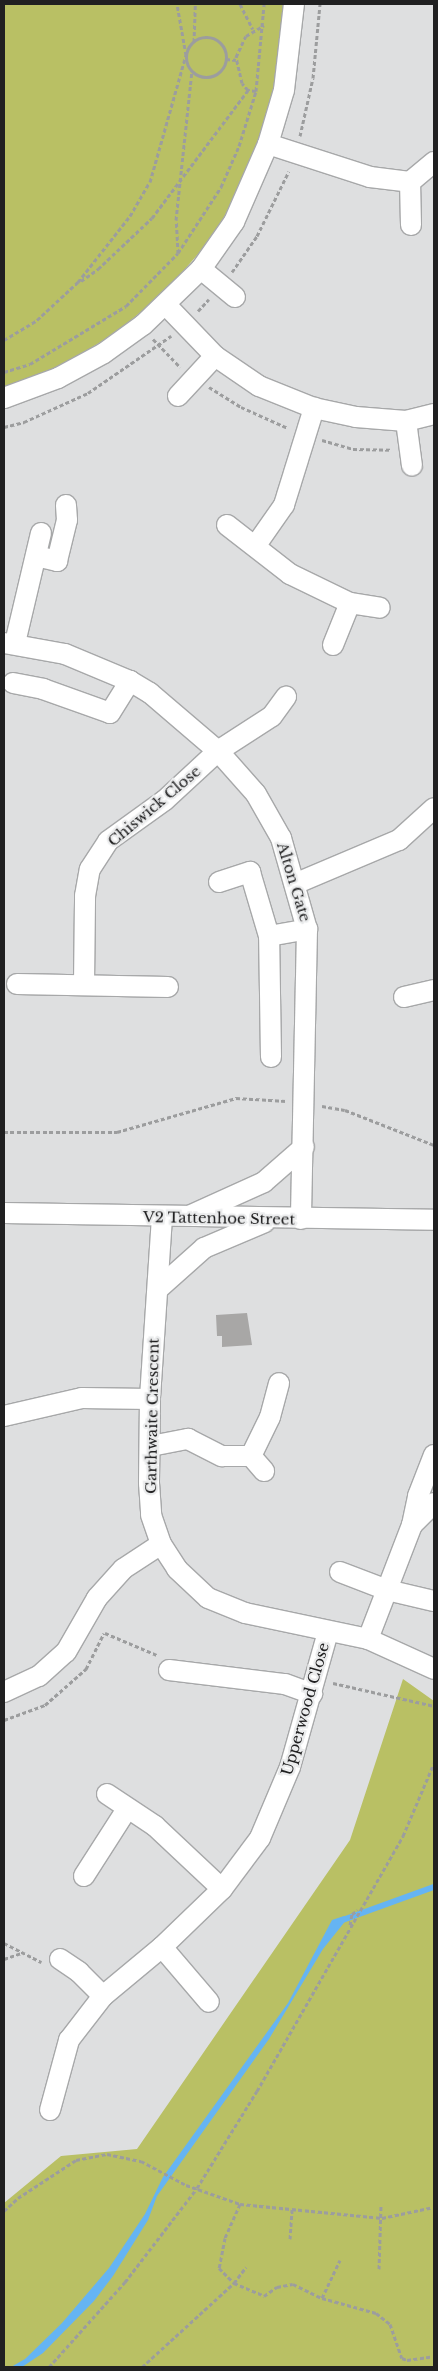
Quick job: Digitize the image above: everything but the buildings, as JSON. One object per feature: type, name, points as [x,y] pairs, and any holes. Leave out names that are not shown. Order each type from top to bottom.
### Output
[{"type":"street","points":[[4,398],[58,378],[104,353],[166,306],[201,269],[234,222],[268,144],[284,90],[294,4]]},
{"type":"street","points":[[268,144],[370,177],[410,182],[434,162]]},
{"type":"street","points":[[410,182],[411,225]]},
{"type":"street","points":[[201,269],[234,297]]},
{"type":"street","points":[[166,306],[215,356],[259,386],[314,408],[356,416],[406,421],[434,414]]},
{"type":"street","points":[[178,396],[215,356]]},
{"type":"street","points":[[256,545],[284,505],[314,408]]},
{"type":"street","points":[[406,421],[412,466]]},
{"type":"street","points":[[36,556],[57,561],[67,520],[66,505]]},
{"type":"street","points":[[226,525],[256,545],[290,574],[350,603],[380,608]]},
{"type":"street","points":[[9,643],[42,533]]},
{"type":"street","points":[[333,645],[350,603]]},
{"type":"street","name":"Alton Gate","points":[[9,643],[65,654],[130,681],[186,722],[218,751],[256,794],[281,838],[297,883],[307,929],[306,1103],[301,1219]]},
{"type":"street","points":[[14,683],[43,689],[110,713],[130,681]]},
{"type":"street","name":"Chiswick Close","points":[[84,983],[85,896],[90,869],[108,841],[164,800],[218,751],[272,716],[286,697]]},
{"type":"street","points":[[297,883],[399,840],[434,808]]},
{"type":"street","points":[[219,882],[250,872],[269,936],[271,1057]]},
{"type":"street","points":[[269,936],[307,929]]},
{"type":"street","points":[[17,984],[84,983],[168,986]]},
{"type":"street","points":[[404,997],[433,996]]},
{"type":"street","points":[[184,1218],[264,1182],[304,1147]]},
{"type":"street","name":"V2 Tattenhoe Street","points":[[4,1213],[184,1218],[434,1220]]},
{"type":"street","name":"Garthwaite Crescent","points":[[162,1217],[150,1399],[151,1515],[161,1544],[177,1569],[208,1598],[245,1613],[368,1639],[434,1669]]},
{"type":"street","points":[[158,1289],[204,1248],[271,1219]]},
{"type":"street","points":[[251,1456],[270,1417],[279,1383]]},
{"type":"street","points":[[4,1416],[82,1398],[150,1399]]},
{"type":"street","points":[[151,1446],[188,1438],[222,1456],[251,1456],[264,1471]]},
{"type":"street","points":[[368,1639],[412,1526],[418,1496],[434,1455]]},
{"type":"street","points":[[412,1526],[434,1503]]},
{"type":"street","points":[[4,1692],[39,1676],[66,1652],[97,1598],[123,1569],[161,1544]]},
{"type":"street","points":[[340,1572],[387,1590],[434,1600]]},
{"type":"street","name":"Upperwood Close","points":[[50,2110],[70,2040],[103,1996],[162,1947],[222,1889],[260,1838],[290,1767],[328,1632]]},
{"type":"street","points":[[169,1670],[285,1684],[312,1694]]},
{"type":"street","points":[[107,1794],[155,1826],[222,1889]]},
{"type":"street","points":[[84,1876],[127,1809]]},
{"type":"street","points":[[162,1947],[209,2002]]},
{"type":"street","points":[[60,1959],[79,1972],[103,1996]]},
{"type":"path","points":[[177,4],[186,56],[192,72],[176,220],[178,253]]},
{"type":"path","points":[[4,340],[37,320],[78,282],[130,216],[150,182],[186,56],[194,42],[195,4]]},
{"type":"path","points":[[240,4],[253,29]]},
{"type":"path","points":[[4,372],[30,364],[126,306],[178,253],[221,188],[239,146],[256,91],[264,25],[264,4]]},
{"type":"path","points":[[248,90],[237,71],[236,60],[241,44],[253,29],[264,25]]},
{"type":"path","points":[[192,72],[210,77],[221,71],[226,59],[223,47],[213,38],[194,42]]},
{"type":"path","points":[[226,59],[236,60]]},
{"type":"path","points":[[78,282],[98,270],[152,218],[248,90]]},
{"type":"path","points":[[248,90],[256,91]]},
{"type":"path","points":[[4,1132],[117,1132],[236,1098],[306,1103],[345,1110],[434,1145]]},
{"type":"path","points":[[49,2367],[125,2282],[197,2188],[257,2091],[350,1925],[403,1836],[434,1763]]},
{"type":"path","points":[[350,1925],[349,1920],[352,1914],[360,1908]]},
{"type":"path","points":[[4,1943],[48,1965],[60,1959]]},
{"type":"path","points":[[4,1959],[21,1953]]},
{"type":"path","points":[[4,2211],[18,2198],[76,2160],[107,2154],[141,2161],[186,2185],[240,2204],[382,2218],[434,2207]]},
{"type":"path","points":[[240,2204],[225,2238],[219,2261],[222,2274],[234,2282],[264,2296],[277,2287],[293,2284],[322,2298],[376,2314],[390,2324],[402,2358],[407,2360],[434,2356]]},
{"type":"path","points":[[378,2269],[382,2218],[381,2206]]},
{"type":"path","points":[[290,2239],[292,2209]]},
{"type":"path","points":[[322,2298],[340,2260]]},
{"type":"path","points":[[142,2367],[234,2282],[246,2267]]},
{"type":"green space","points":[[4,4],[283,4],[283,45],[258,155],[213,237],[164,293],[114,334],[69,361],[4,391]]},
{"type":"green space","points":[[403,1679],[434,1701],[434,2367],[4,2367],[4,2203],[61,2156],[137,2149],[350,1840]]},
{"type":"water","points":[[344,1916],[347,1919],[323,1949],[269,2039],[157,2196],[148,2220],[113,2276],[94,2301],[43,2353],[22,2367],[11,2367],[25,2359],[62,2323],[109,2268],[145,2214],[163,2177],[288,2003],[332,1920]]},
{"type":"waterway","points":[[340,1921],[434,1887]]}]
